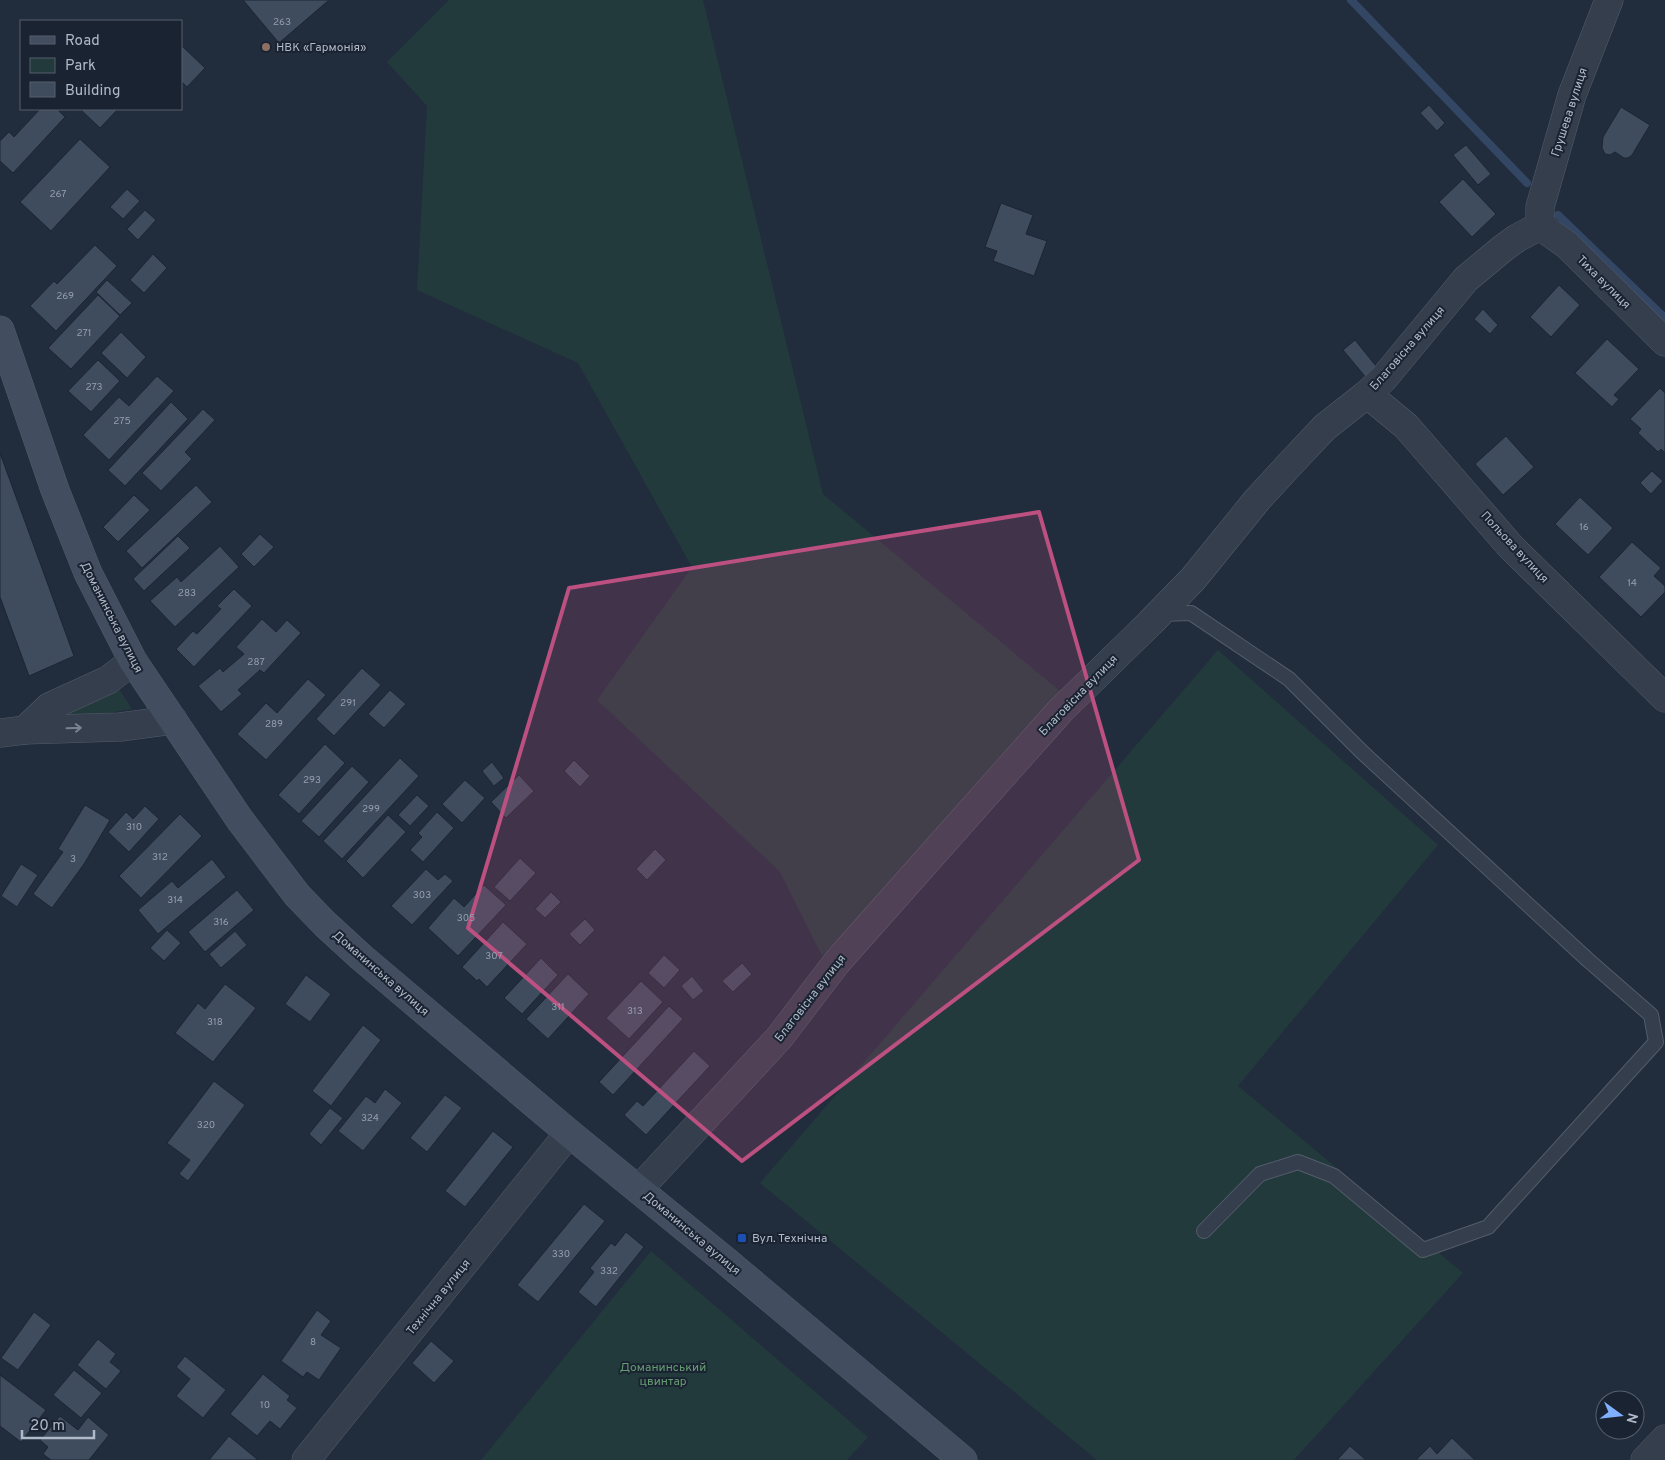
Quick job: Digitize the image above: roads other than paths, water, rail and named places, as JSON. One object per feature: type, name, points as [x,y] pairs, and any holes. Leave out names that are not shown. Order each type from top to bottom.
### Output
[{"type":"main road","name":"Доманинська вулиця","points":[[0,330],[55,490],[88,573],[133,661],[240,820],[297,895],[325,924],[369,964],[569,1133],[639,1189],[963,1460]]},
{"type":"street","name":"Грушева вулиця","points":[[1540,226],[1540,207],[1572,95],[1609,0]]},
{"type":"street","name":"Тиха вулиця","points":[[1540,226],[1567,245],[1665,342]]},
{"type":"street","name":"Благовісна вулиця","points":[[639,1189],[779,1038],[837,962],[1060,711],[1193,579],[1257,500],[1325,427],[1384,378],[1466,279],[1517,238],[1540,226]]},
{"type":"street","name":"Польова вулиця","points":[[1367,394],[1406,426],[1512,547],[1665,698]]},
{"type":"street","points":[[13,731],[49,706],[108,680],[133,661]]},
{"type":"street","points":[[13,731],[120,727],[173,720]]},
{"type":"street","name":"Технічна вулиця","points":[[306,1460],[569,1133]]},
{"type":"street","points":[[1645,1460],[1665,1439]]},
{"type":"lane","points":[[1159,614],[1192,613],[1289,679],[1363,753],[1588,960],[1652,1015],[1656,1042],[1488,1227],[1423,1250],[1334,1176],[1298,1162],[1260,1174],[1204,1231]]},
{"type":"waterway","points":[[1351,0],[1527,183]]},
{"type":"waterway","points":[[1558,215],[1665,318]]},
{"type":"place","name":"НВК «Гармонія»","points":[[266,47]]},
{"type":"place","name":"Вул. Технічна","points":[[742,1238]]},
{"type":"park label","name":"Доманинський цвинтар","points":[[663,1374]]}]
